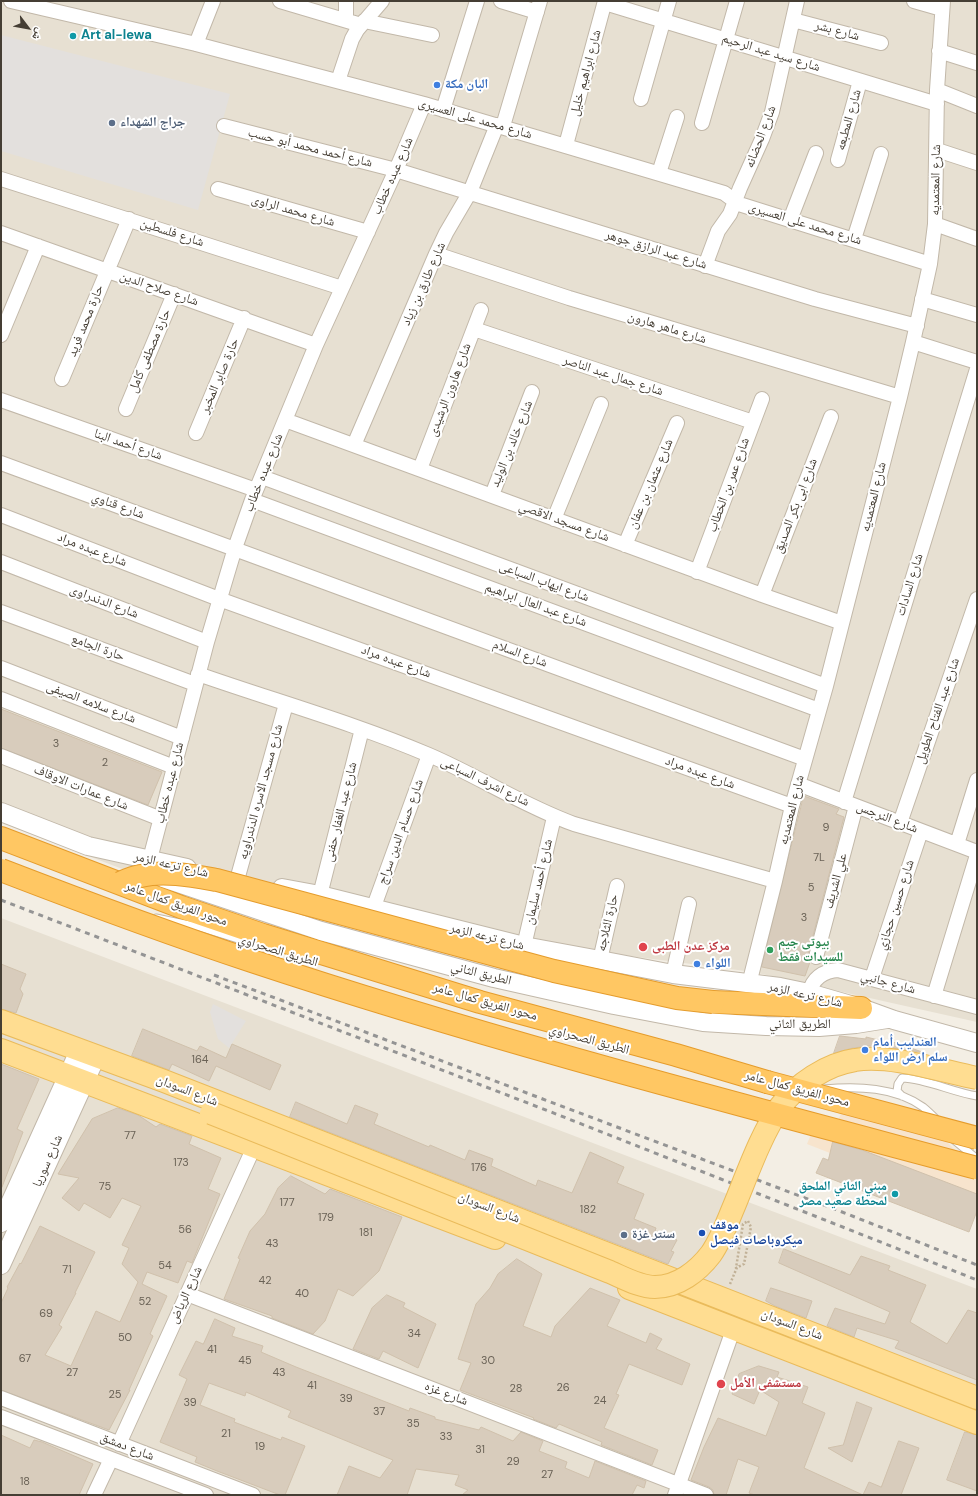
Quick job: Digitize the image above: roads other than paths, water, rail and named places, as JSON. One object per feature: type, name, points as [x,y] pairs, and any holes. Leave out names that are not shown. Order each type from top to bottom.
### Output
[{"type":"highway","name":"محور الفريق كمال عامر","points":[[1,838],[181,907],[397,977],[759,1080],[977,1138]]},
{"type":"highway","points":[[1,870],[171,934],[253,962],[391,1005],[750,1108],[977,1168]]},
{"type":"highway","points":[[120,883],[142,875],[160,874],[198,876],[554,970],[677,998],[714,1002],[861,1008]]},
{"type":"main road","name":"شارع السودان","points":[[1,1022],[164,1081],[977,1398]]},
{"type":"main road","name":"شارع السودان","points":[[1,1050],[254,1147],[734,1327],[977,1423]]},
{"type":"main road","points":[[164,1081],[190,1102],[212,1114],[644,1286],[656,1287],[672,1284],[686,1277],[699,1268],[711,1254],[722,1236],[770,1126],[780,1107],[792,1093],[808,1080],[828,1069],[854,1060],[874,1058],[898,1061],[977,1078]]},
{"type":"street","name":"شارع محمد على العسيرى","points":[[11,1],[34,4],[196,44],[424,104],[724,193],[735,202],[930,264]]},
{"type":"street","points":[[196,44],[213,1]]},
{"type":"street","points":[[280,1],[346,20],[432,35]]},
{"type":"street","points":[[346,1],[346,20]]},
{"type":"street","points":[[338,81],[352,38],[362,23],[382,1]]},
{"type":"street","points":[[443,110],[477,1]]},
{"type":"street","points":[[501,1],[539,6]]},
{"type":"street","points":[[641,99],[669,1]]},
{"type":"street","points":[[702,122],[736,1]]},
{"type":"street","name":"شارع الحضانه","points":[[706,266],[718,231],[728,218],[772,112],[797,1]]},
{"type":"street","points":[[914,1],[943,5]]},
{"type":"street","name":"شارع سيد عبد الرحيم","points":[[605,2],[860,81],[977,106]]},
{"type":"street","name":"شارع ابراهيم خليل","points":[[566,145],[605,2]]},
{"type":"street","name":"شارع المعتمديه","points":[[749,984],[792,806],[826,686],[900,397],[930,264],[936,224],[937,97],[943,5]]},
{"type":"street","name":"شارع طارق بن زياد","points":[[354,445],[436,254],[446,233],[470,192],[500,126],[539,6]]},
{"type":"street","name":"شارع بشر","points":[[793,20],[881,43]]},
{"type":"street","points":[[939,51],[977,63]]},
{"type":"street","name":"شارع المطبعه","points":[[838,160],[860,81]]},
{"type":"street","name":"شارع عبده خطاب","points":[[150,859],[219,598],[254,495],[316,345],[396,170],[424,104]]},
{"type":"street","points":[[659,173],[677,117]]},
{"type":"street","name":"شارع أحمد محمد أبو حسب","points":[[224,126],[396,170]]},
{"type":"street","points":[[937,150],[977,163]]},
{"type":"street","points":[[790,220],[816,153]]},
{"type":"street","points":[[854,239],[881,154]]},
{"type":"street","name":"شارع عبد الرازق جوهر","points":[[396,170],[815,299],[917,326]]},
{"type":"street","name":"شارع فلسطين","points":[[1,179],[342,288]]},
{"type":"street","name":"شارع محمد الراوى","points":[[218,189],[368,232]]},
{"type":"street","name":"حارة محمد فريد","points":[[62,380],[129,219]]},
{"type":"street","points":[[936,224],[977,239]]},
{"type":"street","name":"شارع صلاح الدين","points":[[1,233],[244,318],[316,345]]},
{"type":"street","points":[[1,335],[38,246]]},
{"type":"street","name":"شارع ماهر هارون","points":[[436,254],[569,298],[900,397]]},
{"type":"street","name":"حارة مصطفى كامل","points":[[126,409],[174,294]]},
{"type":"street","points":[[922,300],[977,315]]},
{"type":"street","name":"شارع هارون الرشيدى","points":[[420,469],[481,310]]},
{"type":"street","name":"حارة صابر المخبر","points":[[196,433],[244,318]]},
{"type":"street","name":"شارع جمال عبد الناصر","points":[[474,330],[753,422]]},
{"type":"street","points":[[913,342],[977,362]]},
{"type":"street","name":"شارع السادات","points":[[850,804],[977,369]]},
{"type":"street","name":"شارع خالد بن الوليد","points":[[492,495],[532,392]]},
{"type":"street","name":"شارع عمر بن الخطاب","points":[[697,572],[762,399]]},
{"type":"street","name":"شارع أحمد البنا","points":[[1,400],[254,495]]},
{"type":"street","points":[[554,519],[601,404]]},
{"type":"street","name":"شارع ابى بكر الصديق","points":[[762,595],[831,417]]},
{"type":"street","name":"شارع مسجد الاقصي","points":[[285,420],[492,495],[697,572],[842,623]]},
{"type":"street","name":"شارع عثمان بن عفان","points":[[625,545],[677,423]]},
{"type":"street","name":"شارع قناوي","points":[[1,463],[235,548]]},
{"type":"street","name":"شارع ايهاب السباعى","points":[[262,477],[826,686]]},
{"type":"street","name":"شارع عبد العال ابراهيم","points":[[254,495],[819,710]]},
{"type":"street","name":"شارع عبده مراد","points":[[1,515],[219,598],[792,806]]},
{"type":"street","name":"شارع السلام","points":[[235,548],[805,759]]},
{"type":"street","name":"شارع الدندراوى","points":[[1,562],[207,642]]},
{"type":"street","name":"شارع عبد الفتاح الطويل","points":[[900,823],[977,599]]},
{"type":"street","name":"حارة الجامع","points":[[1,612],[197,679]]},
{"type":"street","name":"شارع سلامه الصيفى","points":[[1,668],[182,738]]},
{"type":"street","name":"شارع اشرف السباعى","points":[[197,679],[286,704],[362,730],[429,756],[478,778],[554,816],[574,824],[775,880]]},
{"type":"street","points":[[1,699],[174,767]]},
{"type":"street","name":"شارع مسجد الاسره الدندراويه","points":[[237,880],[286,704]]},
{"type":"street","name":"شارع عبد الغفار حفنى","points":[[320,895],[362,730]]},
{"type":"street","name":"شارع عمارات الاوقاف","points":[[1,756],[161,819]]},
{"type":"street","name":"شارع حسام الدين سراج","points":[[373,909],[429,756]]},
{"type":"street","points":[[956,844],[977,780]]},
{"type":"street","name":"شارع النرجس","points":[[798,784],[977,852]]},
{"type":"street","name":"علي الشريف","points":[[816,957],[850,804]]},
{"type":"street","name":"شارع ترعه الزمر","points":[[1,812],[88,846],[237,880],[320,895],[524,946],[673,974],[780,987],[861,1008],[890,1019],[977,1043]]},
{"type":"street","name":"شارع أحمد سليمان","points":[[524,946],[554,816]]},
{"type":"street","name":"شارع حسين حجازي","points":[[872,978],[921,831]]},
{"type":"street","name":"الطريق الثاني","points":[[88,846],[110,860],[321,931],[494,978],[614,1005],[703,1022],[766,1026],[856,1024],[890,1019]]},
{"type":"street","points":[[934,996],[977,855]]},
{"type":"street","name":"حارة الثلاجه","points":[[600,960],[617,886]]},
{"type":"street","points":[[673,974],[689,904]]},
{"type":"street","name":"شارع جانبي","points":[[815,995],[824,987],[828,979],[838,970],[977,1007]]},
{"type":"street","name":"شارع سوريا","points":[[1,1265],[87,1054]]},
{"type":"street","name":"شارع سوريا","points":[[1,1223],[76,1079]]},
{"type":"street","name":"شارع الرياض","points":[[119,1444],[254,1147]]},
{"type":"street","name":"شارع غزه","points":[[187,1294],[677,1490],[706,1495]]},
{"type":"street","points":[[677,1490],[734,1327]]},
{"type":"street","name":"شارع دمشق","points":[[1,1398],[251,1495]]},
{"type":"street","name":"شارع دمشق","points":[[1,1416],[206,1495]]},
{"type":"street","points":[[94,1495],[111,1459]]},
{"type":"lane","name":"الطريق الصحراوي","points":[[1,877],[63,900],[121,914],[154,917],[187,924],[277,951]]},
{"type":"lane","points":[[453,1002],[506,1017]]},
{"type":"lane","points":[[667,1060],[745,1083],[765,1087],[808,1090],[845,1087],[871,1089],[902,1096],[924,1108],[944,1126],[952,1138],[977,1159]]},
{"type":"lane","points":[[902,1096],[897,1091],[898,1084],[902,1078],[912,1078],[962,1094],[977,1096]]},
{"type":"railway","points":[[1,900],[551,1112],[977,1280]]},
{"type":"railway","points":[[214,975],[837,1210],[977,1265]]},
{"type":"place","name":"Art al-lewa","points":[[73,36]]},
{"type":"place","name":"البان مكة","points":[[437,85]]},
{"type":"place","name":"جراج الشهداء","points":[[112,123]]},
{"type":"place","name":"مركز عدن الطبى","points":[[643,947]]},
{"type":"place","name":"بيوتى جيم للسيدات فقط","points":[[770,950]]},
{"type":"place","name":"اللواء","points":[[697,964]]},
{"type":"place","name":"العندليب أمام سلم ارض اللواء","points":[[865,1050]]},
{"type":"place","name":"مبني الثاني الملحق لمحطة صعيد مصر","points":[[895,1194]]},
{"type":"place","name":"موقف ميكروباصات فيصل","points":[[702,1233]]},
{"type":"place","name":"سنتر غزة","points":[[624,1235]]},
{"type":"place","name":"مستشفى الأمل","points":[[721,1384]]}]
